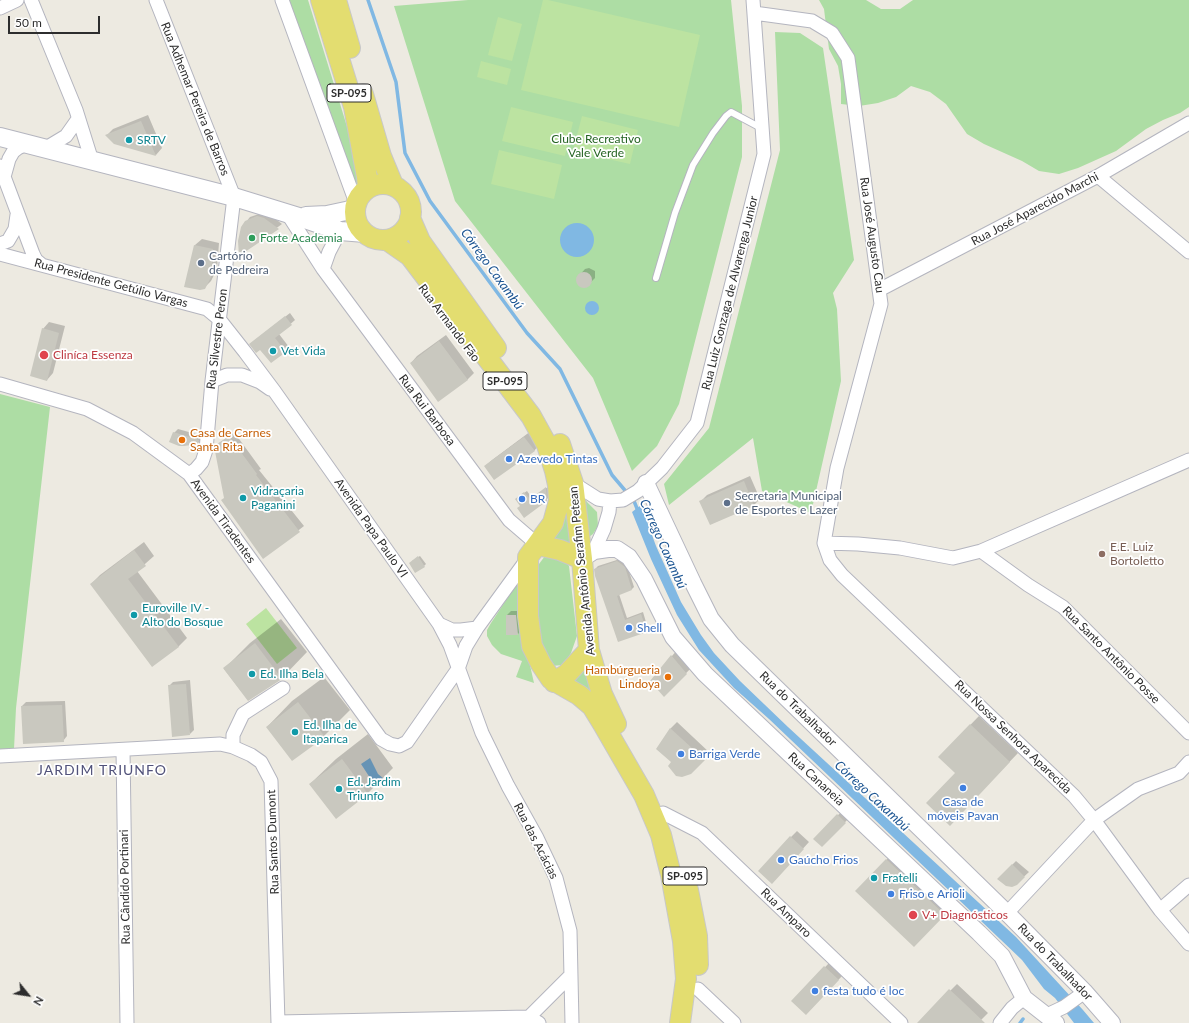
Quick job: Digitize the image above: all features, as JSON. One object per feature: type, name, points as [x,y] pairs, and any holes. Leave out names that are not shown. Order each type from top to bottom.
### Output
[{"type":"main road","name":"SP-095","points":[[321,0],[354,107],[367,177],[355,218],[359,227],[376,237]]},
{"type":"main road","name":"SP-095","points":[[336,0],[381,156],[393,185],[404,193],[409,200],[411,209],[410,218]]},
{"type":"main road","points":[[0,137],[234,197],[340,231],[376,237],[395,237],[407,226],[410,218]]},
{"type":"main road","points":[[293,215],[327,215],[360,200],[375,184],[383,183],[393,185]]},
{"type":"main road","name":"Avenida Antônio Serafim Petean","points":[[410,218],[420,242],[539,408],[558,440],[573,483],[588,555],[589,650],[602,694],[624,740],[653,790],[672,832],[684,872],[697,936],[699,976],[694,1023]]},
{"type":"main road","name":"Avenida Antônio Serafim Petean","points":[[376,237],[410,256],[531,416],[547,445],[555,471],[559,501],[553,522],[533,551]]},
{"type":"main road","points":[[533,551],[560,550],[588,555]]},
{"type":"main road","name":"SP-095","points":[[533,551],[528,616],[532,646],[541,664],[554,682],[579,695],[592,706],[644,795],[661,835],[671,875],[684,948],[686,980],[680,1023]]},
{"type":"main road","points":[[554,682],[567,674],[589,650]]},
{"type":"street","points":[[0,8],[17,0]]},
{"type":"street","points":[[31,0],[78,119],[92,161]]},
{"type":"street","name":"Rua Adhemar Pereira de Barros","points":[[156,0],[234,197]]},
{"type":"street","points":[[282,0],[360,200]]},
{"type":"street","name":"Rua Luiz Gonzaga de Alvarenga Junior","points":[[573,483],[598,499],[610,501],[624,500],[642,487],[662,468],[697,423],[764,154],[753,6]]},
{"type":"street","name":"Rua José Augusto Cau","points":[[753,6],[812,20],[832,34],[848,58],[881,304],[837,468],[824,543]]},
{"type":"street","points":[[46,148],[66,136],[78,119]]},
{"type":"street","name":"Rua José Aparecido Marchi","points":[[879,290],[1098,176],[1189,123]]},
{"type":"street","points":[[26,144],[13,152],[2,172],[33,254],[36,260],[42,265]]},
{"type":"street","points":[[1098,176],[1189,252]]},
{"type":"street","name":"Rua Silvestre Peron","points":[[189,474],[202,462],[206,450],[212,381],[234,197]]},
{"type":"street","points":[[0,244],[8,241],[16,229],[17,213]]},
{"type":"street","name":"Rua Rui Barbosa","points":[[293,215],[323,269],[533,551]]},
{"type":"street","points":[[323,269],[329,252],[340,231]]},
{"type":"street","name":"Rua Presidente Getúlio Vargas","points":[[0,254],[207,309],[219,319]]},
{"type":"street","name":"Avenida Papa Paulo VI","points":[[219,319],[275,392],[439,624],[450,645],[458,669]]},
{"type":"street","name":"Avenida Papa Paulo VI","points":[[212,381],[227,375],[242,374],[260,382],[275,392]]},
{"type":"street","name":"Avenida Tiradentes","points":[[0,384],[87,409],[133,433],[189,474],[382,739],[390,744],[399,746],[407,742],[458,669]]},
{"type":"street","points":[[824,543],[858,544],[900,548],[953,558],[981,551],[1189,460]]},
{"type":"street","name":"Rua do Trabalhador","points":[[642,487],[711,619],[732,645],[1007,912],[1084,991],[1112,1023]]},
{"type":"street","points":[[588,555],[604,529],[609,512],[610,501]]},
{"type":"street","name":"Rua Nossa Senhora Aparecida","points":[[824,543],[830,560],[842,575],[1074,796],[1094,820],[1160,910],[1189,944]]},
{"type":"street","name":"Rua Cananeia","points":[[588,555],[608,548],[617,549],[629,557],[644,579],[673,637],[705,674],[979,933],[1002,956],[1024,998],[1051,1019]]},
{"type":"street","points":[[458,669],[466,646],[477,628],[533,551]]},
{"type":"street","name":"Rua Santo Antônio Posse","points":[[981,551],[1028,585],[1063,607],[1189,733]]},
{"type":"street","points":[[439,624],[456,630],[477,628]]},
{"type":"street","name":"Rua das Acácias","points":[[458,669],[482,733],[556,878],[570,931],[572,1023]]},
{"type":"street","points":[[233,747],[233,735],[243,714],[283,688]]},
{"type":"street","name":"Rua Santos Dumont","points":[[0,756],[220,744],[233,747],[262,762],[271,781],[278,1022]]},
{"type":"street","name":"Rua Cândido Portinari","points":[[124,750],[128,1023]]},
{"type":"street","points":[[1007,912],[1094,820],[1138,789],[1179,773],[1189,762]]},
{"type":"street","name":"Rua Amparo","points":[[663,812],[702,833],[901,1023]]},
{"type":"street","points":[[1160,910],[1189,885]]},
{"type":"street","points":[[278,1022],[534,1020],[571,975]]},
{"type":"street","points":[[698,988],[734,1023]]},
{"type":"street","points":[[1051,1019],[1084,991]]},
{"type":"street","points":[[1000,1023],[1012,1008],[1024,998]]},
{"type":"lane","points":[[656,278],[675,213],[693,165],[713,133],[731,112],[762,129]]},
{"type":"green space","points":[[286,0],[308,0],[357,159],[360,180],[356,192]]},
{"type":"green space","name":"Clube Recreativo Vale Verde","points":[[468,0],[731,0],[742,106],[742,157],[679,404],[657,446],[632,471],[593,378],[455,201],[394,6]]},
{"type":"green space","points":[[543,0],[700,35],[679,127],[521,90]]},
{"type":"green space","points":[[819,0],[866,0],[881,9],[900,9],[913,0],[1189,0],[1189,107],[1180,113],[1146,129],[1116,151],[1078,168],[1059,174],[1039,171],[967,134],[946,104],[930,92],[911,86],[896,97],[878,103],[859,106],[841,104],[841,84],[838,66],[829,49],[824,9]]},
{"type":"green space","points":[[498,17],[522,24],[512,61],[488,55]]},
{"type":"green space","points":[[775,32],[800,33],[823,48],[854,260],[833,293],[837,309],[841,381],[811,513],[762,491],[753,438],[669,505],[664,484],[709,428],[780,150]]},
{"type":"green space","points":[[481,61],[511,69],[507,85],[477,77]]},
{"type":"green space","points":[[511,107],[573,122],[565,156],[502,141]]},
{"type":"green space","points":[[582,116],[638,130],[630,164],[573,151]]},
{"type":"green space","points":[[499,150],[562,165],[554,199],[491,184]]},
{"type":"green space","points":[[0,394],[50,407],[16,708],[14,749],[0,750]]},
{"type":"green space","points":[[581,494],[597,512],[598,526],[589,537]]},
{"type":"green space","points":[[567,498],[574,545],[549,542]]},
{"type":"green space","points":[[545,556],[564,560],[569,566],[577,636],[571,653],[563,665],[551,666],[539,642],[536,574],[539,564]]},
{"type":"green space","points":[[518,582],[525,643],[534,683],[516,677],[522,661],[501,654],[492,645],[487,636],[487,630],[491,623]]},
{"type":"green space","points":[[266,608],[297,648],[277,664],[246,624]]},
{"type":"green space","points":[[582,662],[593,696],[564,677]]},
{"type":"water","points":[[577,223],[589,228],[594,240],[589,252],[577,257],[565,252],[560,240],[565,228]]},
{"type":"water","points":[[589,301],[595,301],[599,305],[599,311],[595,315],[589,315],[585,311],[585,305]]},
{"type":"water","points":[[641,505],[656,546],[681,602],[714,653],[740,681],[788,727],[1016,937],[1094,1023],[1074,1023],[1055,998],[1044,989],[1022,960],[769,719],[734,688],[699,650],[677,615],[651,559],[632,512]]},
{"type":"water","points":[[370,758],[378,774],[383,778],[374,784],[361,764]]},
{"type":"building","name":"SRTV","points":[[141,121],[156,156],[114,144],[105,135]]},
{"type":"building","name":"Forte Academia","points":[[257,216],[264,218],[279,229],[239,256],[238,241],[241,227],[245,221]]},
{"type":"building","name":"Cartório de Pedreira","points":[[194,245],[213,249],[211,277],[205,289],[200,290],[184,287]]},
{"type":"building","points":[[584,272],[590,274],[592,280],[590,286],[584,288],[578,286],[576,280],[578,274]]},
{"type":"building","points":[[285,316],[292,325],[275,338],[286,352],[271,363],[260,350],[256,353],[249,344]]},
{"type":"building","name":"Cliníca Essenza","points":[[42,328],[59,333],[47,381],[30,376]]},
{"type":"building","points":[[439,341],[468,380],[438,402],[410,363]]},
{"type":"building","name":"Casa de Carnes Santa Rita","points":[[173,432],[199,440],[198,444],[179,446],[169,442]]},
{"type":"building","points":[[229,436],[257,474],[256,475],[300,532],[263,559],[221,500],[224,498],[214,446]]},
{"type":"building","name":"Azevedo Tintas","points":[[524,437],[535,451],[494,480],[484,466]]},
{"type":"building","name":"Secretaria Municipal de Esportes e Lazer","points":[[744,481],[754,506],[710,525],[699,501]]},
{"type":"building","points":[[546,487],[547,501],[524,518],[517,508],[520,506],[515,499],[524,492],[530,499]]},
{"type":"building","name":"Euroville IV - Alto do Bosque","points":[[134,550],[146,566],[128,579],[179,647],[152,667],[90,584]]},
{"type":"building","points":[[418,556],[425,567],[415,573],[409,563]]},
{"type":"building","points":[[617,561],[625,567],[632,590],[617,596],[625,620],[641,614],[647,632],[618,642],[595,576],[594,569]]},
{"type":"building","points":[[506,615],[516,615],[518,635],[506,635]]},
{"type":"building","name":"Ed. Ilha Bela","points":[[255,643],[282,679],[248,701],[223,668]]},
{"type":"building","name":"Hambúrgueria Lindoya","points":[[671,655],[687,674],[664,697],[650,681]]},
{"type":"building","points":[[186,684],[190,735],[172,737],[168,685]]},
{"type":"building","name":"Ed. Ilha de Itaparica","points":[[298,702],[325,737],[292,761],[266,727]]},
{"type":"building","points":[[62,705],[64,742],[23,744],[21,706]]},
{"type":"building","name":"Casa de móveis Pavan","points":[[970,724],[1010,762],[950,826],[926,803],[955,773],[938,757]]},
{"type":"building","name":"Barriga Verde","points":[[670,728],[705,760],[691,774],[682,777],[676,776],[668,766],[671,762],[656,749]]},
{"type":"building","name":"Ed. Jardim Triunfo","points":[[342,759],[368,794],[336,819],[309,784]]},
{"type":"building","points":[[837,814],[846,823],[822,847],[813,839]]},
{"type":"building","name":"Gaúcho Frios","points":[[790,836],[804,849],[772,884],[758,871]]},
{"type":"building","points":[[886,859],[945,915],[914,947],[855,891]]},
{"type":"building","points":[[1012,864],[1025,877],[1017,885],[1012,887],[1006,886],[997,879]]},
{"type":"building","name":"festa tudo é loc","points":[[824,966],[839,980],[806,1015],[791,1001]]},
{"type":"building","points":[[949,989],[963,1002],[985,1023],[917,1023]]},
{"type":"waterway","name":"Córrego Caxambú","points":[[368,0],[396,82],[405,153],[430,201],[527,333],[560,369],[612,475],[634,501],[638,511]]},
{"type":"waterway","points":[[1020,1023],[1023,1019]]},
{"type":"place","name":"SRTV","points":[[129,140]]},
{"type":"place","name":"Forte Academia","points":[[252,238]]},
{"type":"place","name":"Cartório de Pedreira","points":[[201,263]]},
{"type":"place","name":"Vet Vida","points":[[273,351]]},
{"type":"place","name":"Cliníca Essenza","points":[[44,355]]},
{"type":"place","name":"Casa de Carnes Santa Rita","points":[[182,440]]},
{"type":"place","name":"Azevedo Tintas","points":[[509,459]]},
{"type":"place","name":"Vidraçaria Paganini","points":[[243,498]]},
{"type":"place","name":"BR","points":[[522,499]]},
{"type":"place","name":"Secretaria Municipal de Esportes e Lazer","points":[[727,503]]},
{"type":"place","name":"E.E. Luiz Bortoletto","points":[[1102,554]]},
{"type":"place","name":"Euroville IV - Alto do Bosque","points":[[134,615]]},
{"type":"place","name":"Shell","points":[[629,628]]},
{"type":"place","name":"Ed. Ilha Bela","points":[[252,674]]},
{"type":"place","name":"Hambúrgueria Lindoya","points":[[668,677]]},
{"type":"place","name":"Ed. Ilha de Itaparica","points":[[295,732]]},
{"type":"place","name":"Barriga Verde","points":[[681,754]]},
{"type":"place","name":"Casa de móveis Pavan","points":[[963,788]]},
{"type":"place","name":"Ed. Jardim Triunfo","points":[[339,789]]},
{"type":"place","name":"Gaúcho Frios","points":[[781,860]]},
{"type":"place","name":"Fratelli","points":[[874,878]]},
{"type":"place","name":"Friso e Arioli","points":[[891,894]]},
{"type":"place","name":"V+ Diagnósticos","points":[[913,915]]},
{"type":"place","name":"festa tudo é loc","points":[[815,991]]},
{"type":"district","name":"JARDIM TRIUNFO","points":[[102,770]]}]
